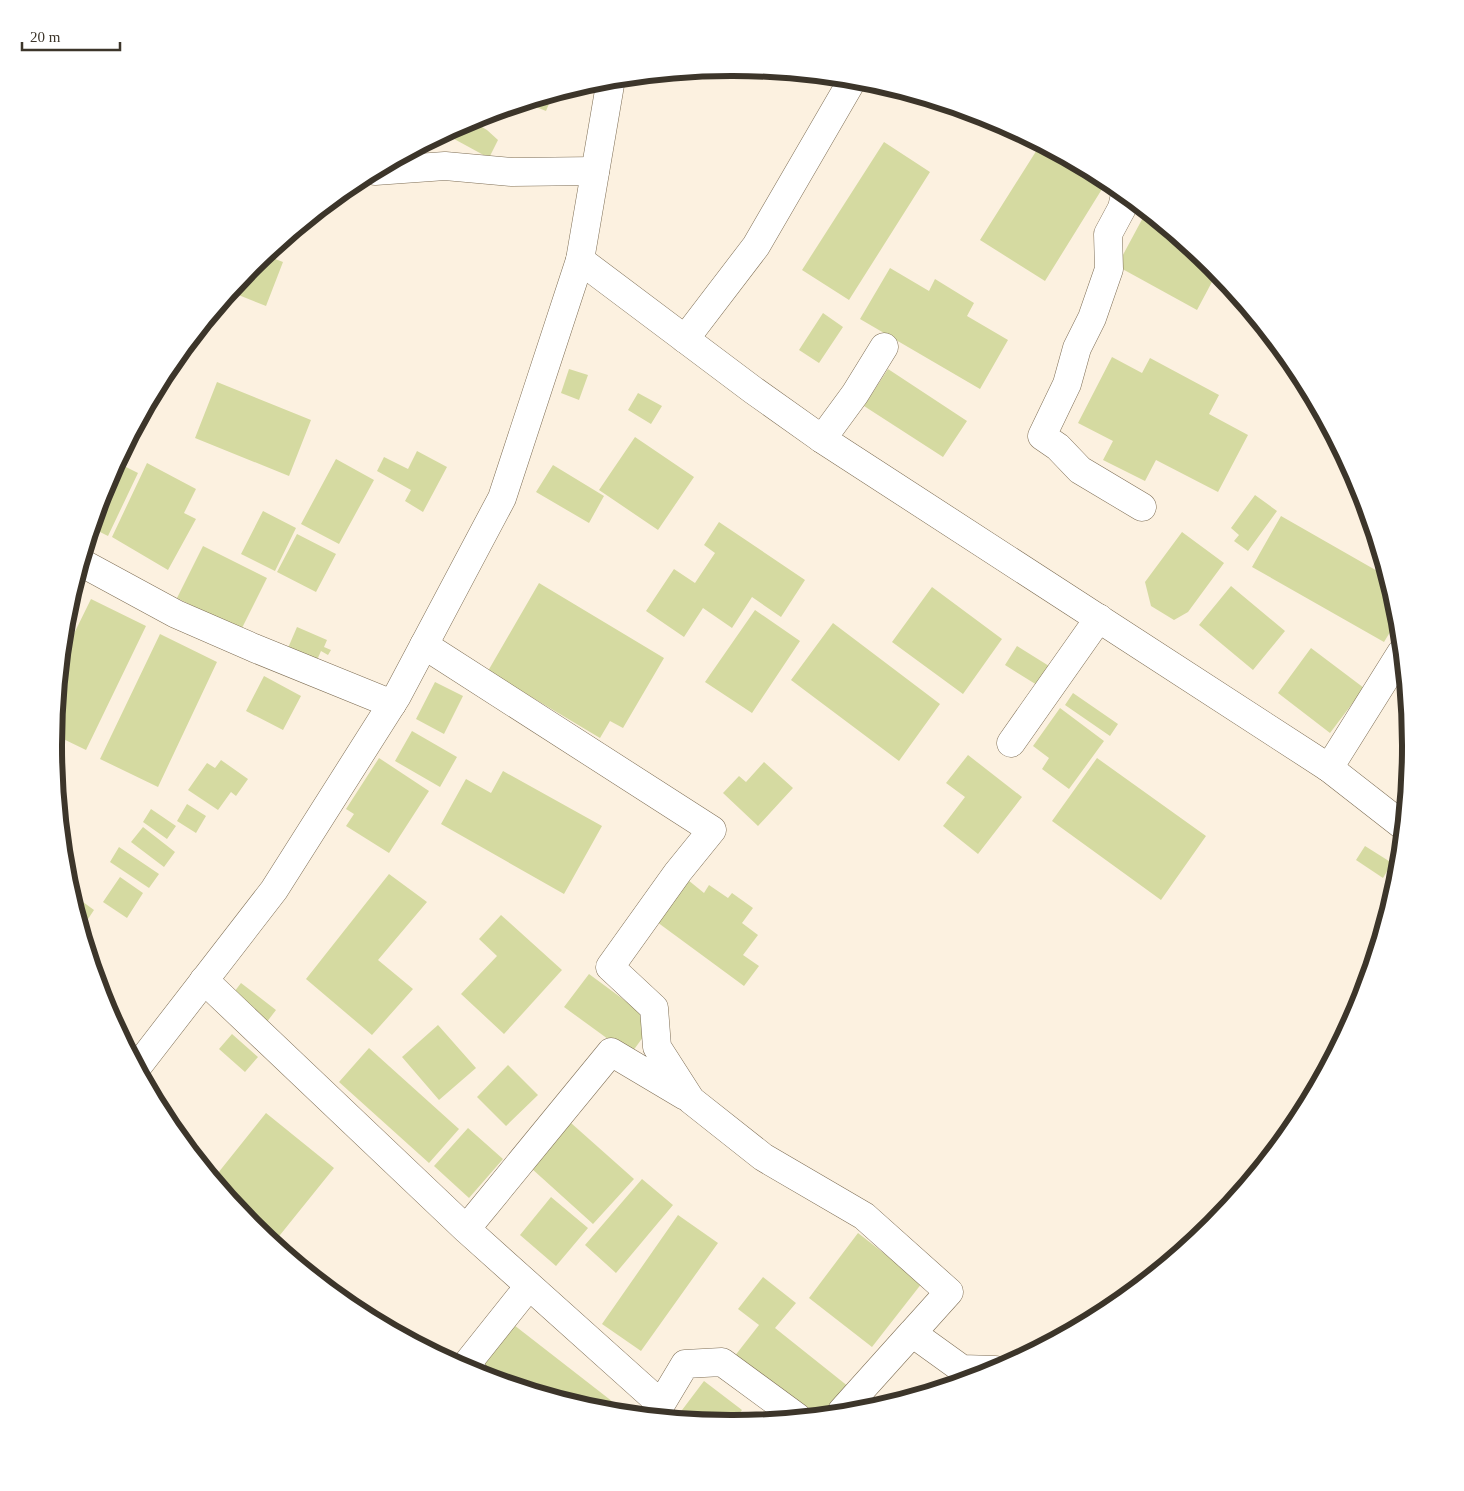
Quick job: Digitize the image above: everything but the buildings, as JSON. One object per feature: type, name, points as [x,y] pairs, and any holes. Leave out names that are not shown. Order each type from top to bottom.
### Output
[{"type":"street","points":[[685,339],[756,246],[849,87]]},
{"type":"street","points":[[142,1061],[274,890],[392,704],[502,498],[580,260],[609,88]]},
{"type":"street","points":[[391,170],[445,166],[512,172],[595,171]]},
{"type":"street","points":[[1123,202],[1108,234],[1109,269],[1092,318],[1077,348],[1067,384],[1042,436],[1058,446],[1080,470],[1142,507]]},
{"type":"street","points":[[580,260],[752,390],[822,439],[1329,768],[1397,821]]},
{"type":"street","points":[[822,439],[855,394],[884,347]]},
{"type":"street","points":[[87,566],[176,614],[392,704]]},
{"type":"street","points":[[1011,743],[1099,618]]},
{"type":"street","points":[[424,645],[712,830],[678,872],[610,967],[654,1008],[657,1047],[691,1100]]},
{"type":"street","points":[[1329,768],[1396,661]]},
{"type":"street","points":[[204,980],[466,1229],[661,1404],[685,1364],[722,1362],[791,1412]]},
{"type":"street","points":[[466,1229],[610,1052],[691,1100],[763,1157],[864,1216],[949,1292],[847,1404]]},
{"type":"street","points":[[469,1361],[529,1286]]},
{"type":"street","points":[[912,1333],[962,1369],[973,1369]]}]
